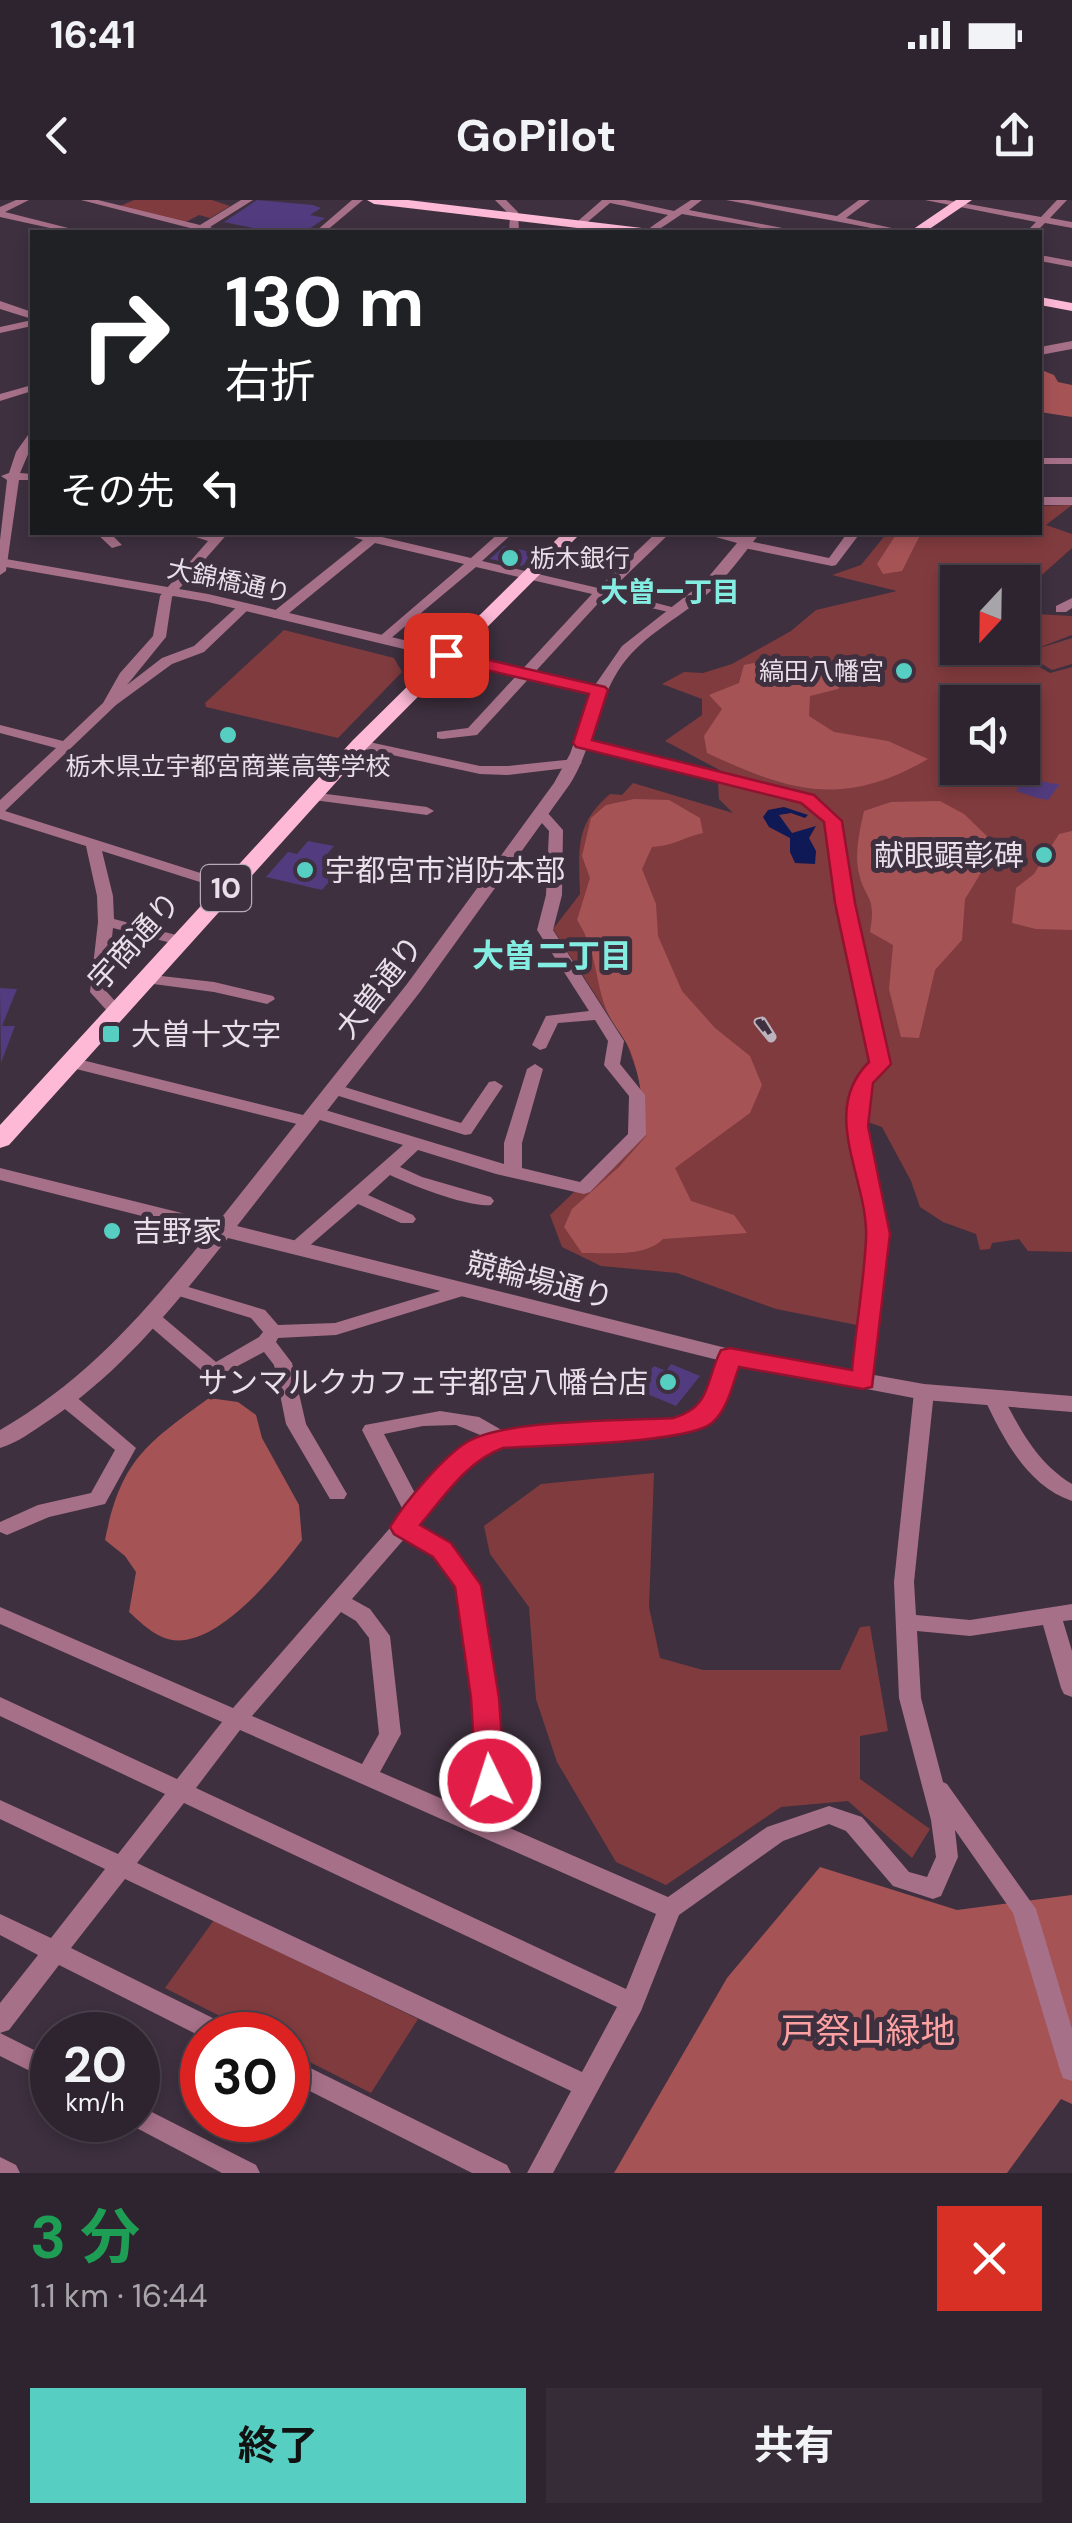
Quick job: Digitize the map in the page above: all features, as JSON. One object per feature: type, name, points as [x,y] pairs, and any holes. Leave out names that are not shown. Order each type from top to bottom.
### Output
[{"type":"main road","points":[[374,200],[507,209],[631,230]]},
{"type":"main road","points":[[919,230],[962,202]]},
{"type":"main road","points":[[1042,301],[1072,306]]},
{"type":"main road","name":"宇商通り","points":[[0,1140],[360,744],[571,535]]},
{"type":"street","points":[[0,213],[24,200]]},
{"type":"street","points":[[86,200],[194,230]]},
{"type":"street","points":[[199,230],[248,200]]},
{"type":"street","points":[[322,230],[358,200]]},
{"type":"street","points":[[507,209],[528,200]]},
{"type":"street","points":[[581,223],[609,200],[772,230]]},
{"type":"street","points":[[651,208],[664,200]]},
{"type":"street","points":[[648,230],[698,200]]},
{"type":"street","points":[[731,200],[842,225],[886,230]]},
{"type":"street","points":[[842,225],[865,200]]},
{"type":"street","points":[[930,200],[962,202],[1072,225]]},
{"type":"street","points":[[1033,230],[1062,200]]},
{"type":"street","points":[[0,213],[71,230]]},
{"type":"street","points":[[1042,258],[1072,264]]},
{"type":"street","points":[[0,305],[30,318]]},
{"type":"street","points":[[0,330],[30,318]]},
{"type":"street","points":[[1042,351],[1072,345]]},
{"type":"street","points":[[0,386],[30,386]]},
{"type":"street","points":[[0,398],[30,387]]},
{"type":"street","points":[[1,565],[7,476],[14,454],[30,439]]},
{"type":"street","points":[[1042,462],[1072,462]]},
{"type":"street","points":[[7,476],[30,478]]},
{"type":"street","points":[[1042,501],[1072,501]]},
{"type":"street","points":[[105,535],[116,544]]},
{"type":"street","points":[[384,640],[505,535]]},
{"type":"street","points":[[442,735],[472,732],[600,593],[662,535]]},
{"type":"street","points":[[748,539],[832,562],[854,535]]},
{"type":"street","points":[[110,704],[124,676],[159,637],[170,590],[220,536]]},
{"type":"street","points":[[278,615],[377,536],[472,563],[676,610]]},
{"type":"street","name":"大曽通り","points":[[0,1440],[67,1400],[101,1372],[152,1318],[335,1089],[541,814],[575,763],[599,690],[628,648],[711,582],[748,539]]},
{"type":"street","name":"大錦橋通り","points":[[1,565],[170,590],[599,690]]},
{"type":"street","points":[[227,886],[92,846],[0,811],[110,704],[167,661],[199,649],[245,607]]},
{"type":"street","points":[[0,729],[65,746]]},
{"type":"street","points":[[582,743],[808,799],[833,821],[845,903],[880,1064],[862,1081],[857,1126],[878,1234],[863,1380]]},
{"type":"street","points":[[360,744],[410,752],[442,764],[495,771],[575,763]]},
{"type":"street","points":[[312,796],[428,812]]},
{"type":"street","points":[[70,1062],[312,1118],[584,1188],[637,1135],[637,1095],[612,1065],[616,1042],[545,930],[554,895],[556,830],[541,814]]},
{"type":"street","points":[[92,846],[105,896],[98,992],[115,1010]]},
{"type":"street","points":[[106,922],[179,940]]},
{"type":"street","points":[[144,979],[214,986],[267,999]]},
{"type":"street","points":[[540,1046],[552,1019],[599,1015]]},
{"type":"street","points":[[513,1172],[513,1144],[535,1070]]},
{"type":"street","points":[[335,1089],[465,1130],[495,1086]]},
{"type":"street","points":[[296,1250],[416,1144]]},
{"type":"street","points":[[388,1168],[416,1181],[485,1201]]},
{"type":"street","name":"競輪場通り","points":[[0,1174],[730,1356],[924,1392],[1072,1404]]},
{"type":"street","points":[[356,1196],[407,1219]]},
{"type":"street","points":[[175,1289],[258,1314],[283,1363],[296,1424],[337,1494]]},
{"type":"street","points":[[152,1318],[215,1371],[270,1337],[361,1324],[460,1291]]},
{"type":"street","points":[[0,2022],[237,1718],[459,1462],[478,1447],[501,1439],[673,1427],[700,1420],[713,1406],[730,1356]]},
{"type":"street","points":[[540,2173],[632,2003],[670,1909],[775,1834],[829,1815],[854,1824],[901,1878],[932,1889],[947,1856],[942,1820],[910,1698],[904,1582],[924,1392]]},
{"type":"street","points":[[994,1398],[1016,1446],[1046,1480],[1072,1494]]},
{"type":"street","points":[[7,1527],[45,1510],[98,1499],[126,1448],[67,1400]]},
{"type":"street","points":[[466,1818],[490,1781],[485,1698],[468,1585],[442,1550],[409,1520],[372,1430],[434,1414],[487,1426],[501,1439]]},
{"type":"street","points":[[339,1601],[362,1616],[379,1636],[390,1734],[367,1775]]},
{"type":"street","points":[[906,1622],[970,1628],[1061,1613],[1072,1688]]},
{"type":"street","points":[[0,1615],[670,1909]]},
{"type":"street","points":[[0,1706],[632,2003]]},
{"type":"street","points":[[929,1776],[1024,1910],[1072,2070]]},
{"type":"street","points":[[0,1808],[588,2086]]},
{"type":"street","points":[[0,1924],[180,2014]]},
{"type":"street","points":[[0,2044],[30,2060]]},
{"type":"street","points":[[310,2079],[498,2173]]},
{"type":"street","points":[[160,2128],[247,2173]]},
{"type":"street","points":[[0,2169],[7,2173]]},
{"type":"shaded area","points":[[134,200],[212,200],[230,206],[210,218],[199,215],[184,223],[118,207]]},
{"type":"shaded area","points":[[1072,505],[1046,525],[1072,534],[1072,548],[1040,577],[1040,565],[940,565],[940,665],[1036,665],[1050,673],[1072,667],[1072,1252],[1028,1251],[1019,1239],[992,1243],[990,1249],[980,1250],[976,1234],[943,1222],[920,1207],[911,1181],[882,1127],[850,1116],[874,1231],[857,1325],[776,1309],[677,1273],[601,1266],[562,1247],[550,1215],[617,1151],[649,1106],[627,1044],[553,929],[580,894],[584,828],[598,805],[610,794],[622,795],[633,783],[733,813],[719,799],[718,782],[729,775],[665,741],[702,715],[702,699],[662,684],[684,672],[703,673],[732,664],[791,631],[816,610],[897,591],[832,575],[861,565],[885,535],[1042,535],[1042,506]]},
{"type":"shaded area","points":[[1040,614],[1072,616],[1072,635],[1040,647]]},
{"type":"shaded area","points":[[284,630],[394,658],[402,672],[338,738],[206,707],[205,703]]},
{"type":"shaded area","points":[[1072,638],[1072,664],[1052,670],[1040,663],[1040,648]]},
{"type":"shaded area","points":[[784,807],[808,815],[779,815],[792,833],[816,826],[809,838],[816,851],[815,864],[795,863],[790,838],[769,827],[763,817],[768,810]]},
{"type":"shaded area","points":[[654,1473],[649,1607],[660,1658],[703,1670],[840,1670],[860,1627],[870,1626],[888,1731],[860,1736],[860,1779],[930,1829],[912,1858],[848,1801],[781,1807],[666,1885],[616,1862],[557,1762],[536,1699],[529,1607],[490,1554],[484,1526],[541,1484]]},
{"type":"shaded area","points":[[214,1920],[418,2019],[371,2093],[310,2062],[310,2012],[212,2012],[165,1988]]},
{"type":"green space","points":[[1042,372],[1072,385],[1072,417],[1042,412]]},
{"type":"green space","points":[[896,535],[920,535],[902,571],[883,574],[877,564]]},
{"type":"green space","points":[[788,656],[825,663],[847,676],[838,689],[810,696],[809,716],[834,732],[888,741],[928,759],[869,784],[817,789],[765,777],[707,753],[704,736],[722,709],[709,695],[739,683],[744,665]]},
{"type":"green space","points":[[634,799],[669,800],[700,818],[703,833],[652,847],[642,869],[656,904],[658,936],[682,991],[715,1028],[750,1056],[762,1085],[750,1113],[675,1168],[691,1201],[734,1215],[747,1233],[663,1239],[636,1252],[582,1253],[564,1227],[572,1209],[619,1167],[646,1136],[634,1061],[606,1009],[592,953],[577,920],[590,878],[582,856],[591,818],[606,805]]},
{"type":"green space","points":[[940,801],[964,814],[992,841],[984,868],[965,899],[962,940],[935,970],[919,1038],[901,1037],[889,989],[893,945],[870,932],[871,903],[857,862],[860,832],[864,811],[891,802]]},
{"type":"green space","points":[[1072,831],[1072,930],[1036,929],[1012,923],[1016,888],[1034,874],[1059,834]]},
{"type":"green space","points":[[209,1398],[238,1402],[256,1415],[262,1438],[299,1505],[302,1540],[239,1610],[219,1626],[179,1640],[156,1634],[129,1612],[136,1572],[125,1556],[105,1540],[119,1491],[139,1456],[168,1428]]},
{"type":"green space","name":"戸祭山緑地","points":[[820,1867],[957,1910],[1072,1895],[1072,2104],[1061,2099],[1007,2173],[614,2173],[727,1978]]},
{"type":"building","points":[[257,200],[313,205],[321,208],[310,215],[325,218],[308,230],[262,230],[224,222]]},
{"type":"building","name":"栃木銀行","points":[[504,546],[536,553],[522,566],[490,559]]},
{"type":"building","points":[[1040,781],[1060,784],[1048,800],[1016,791],[1020,785],[1040,785]]},
{"type":"building","name":"宇都宮市消防本部","points":[[308,841],[334,846],[323,859],[344,864],[322,890],[266,877],[288,852],[297,854]]},
{"type":"building","points":[[0,988],[17,989],[2,1026],[15,1026],[1,1063]]},
{"type":"building","name":"サンマルクカフェ宇都宮八幡台店","points":[[671,1364],[700,1376],[676,1406],[635,1389],[654,1366],[666,1371]]},
{"type":"railway","points":[[762,1021],[772,1037],[771,1038],[758,1022],[762,1021]]},
{"type":"place","name":"栃木銀行","points":[[510,558]]},
{"type":"place","name":"縞田八幡宮","points":[[904,671]]},
{"type":"place","name":"栃木県立宇都宮商業高等学校","points":[[228,735]]},
{"type":"place","name":"献眼顕彰碑","points":[[1044,855]]},
{"type":"place","name":"宇都宮市消防本部","points":[[305,870]]},
{"type":"place","name":"大曽十文字","points":[[111,1034]]},
{"type":"place","name":"吉野家","points":[[112,1231]]},
{"type":"place","name":"サンマルクカフェ宇都宮八幡台店","points":[[668,1382]]},
{"type":"district","name":"大曽一丁目","points":[[670,592]]},
{"type":"district","name":"大曽二丁目","points":[[552,956]]},
{"type":"route","points":[[446,655],[599,690],[582,743],[808,799],[822,808],[833,821],[838,841],[845,903],[880,1064],[862,1081],[857,1126],[878,1234],[863,1380],[730,1356],[713,1406],[700,1420],[673,1427],[501,1439],[478,1447],[459,1462],[403,1527],[442,1550],[468,1585],[485,1698],[490,1781]]}]
